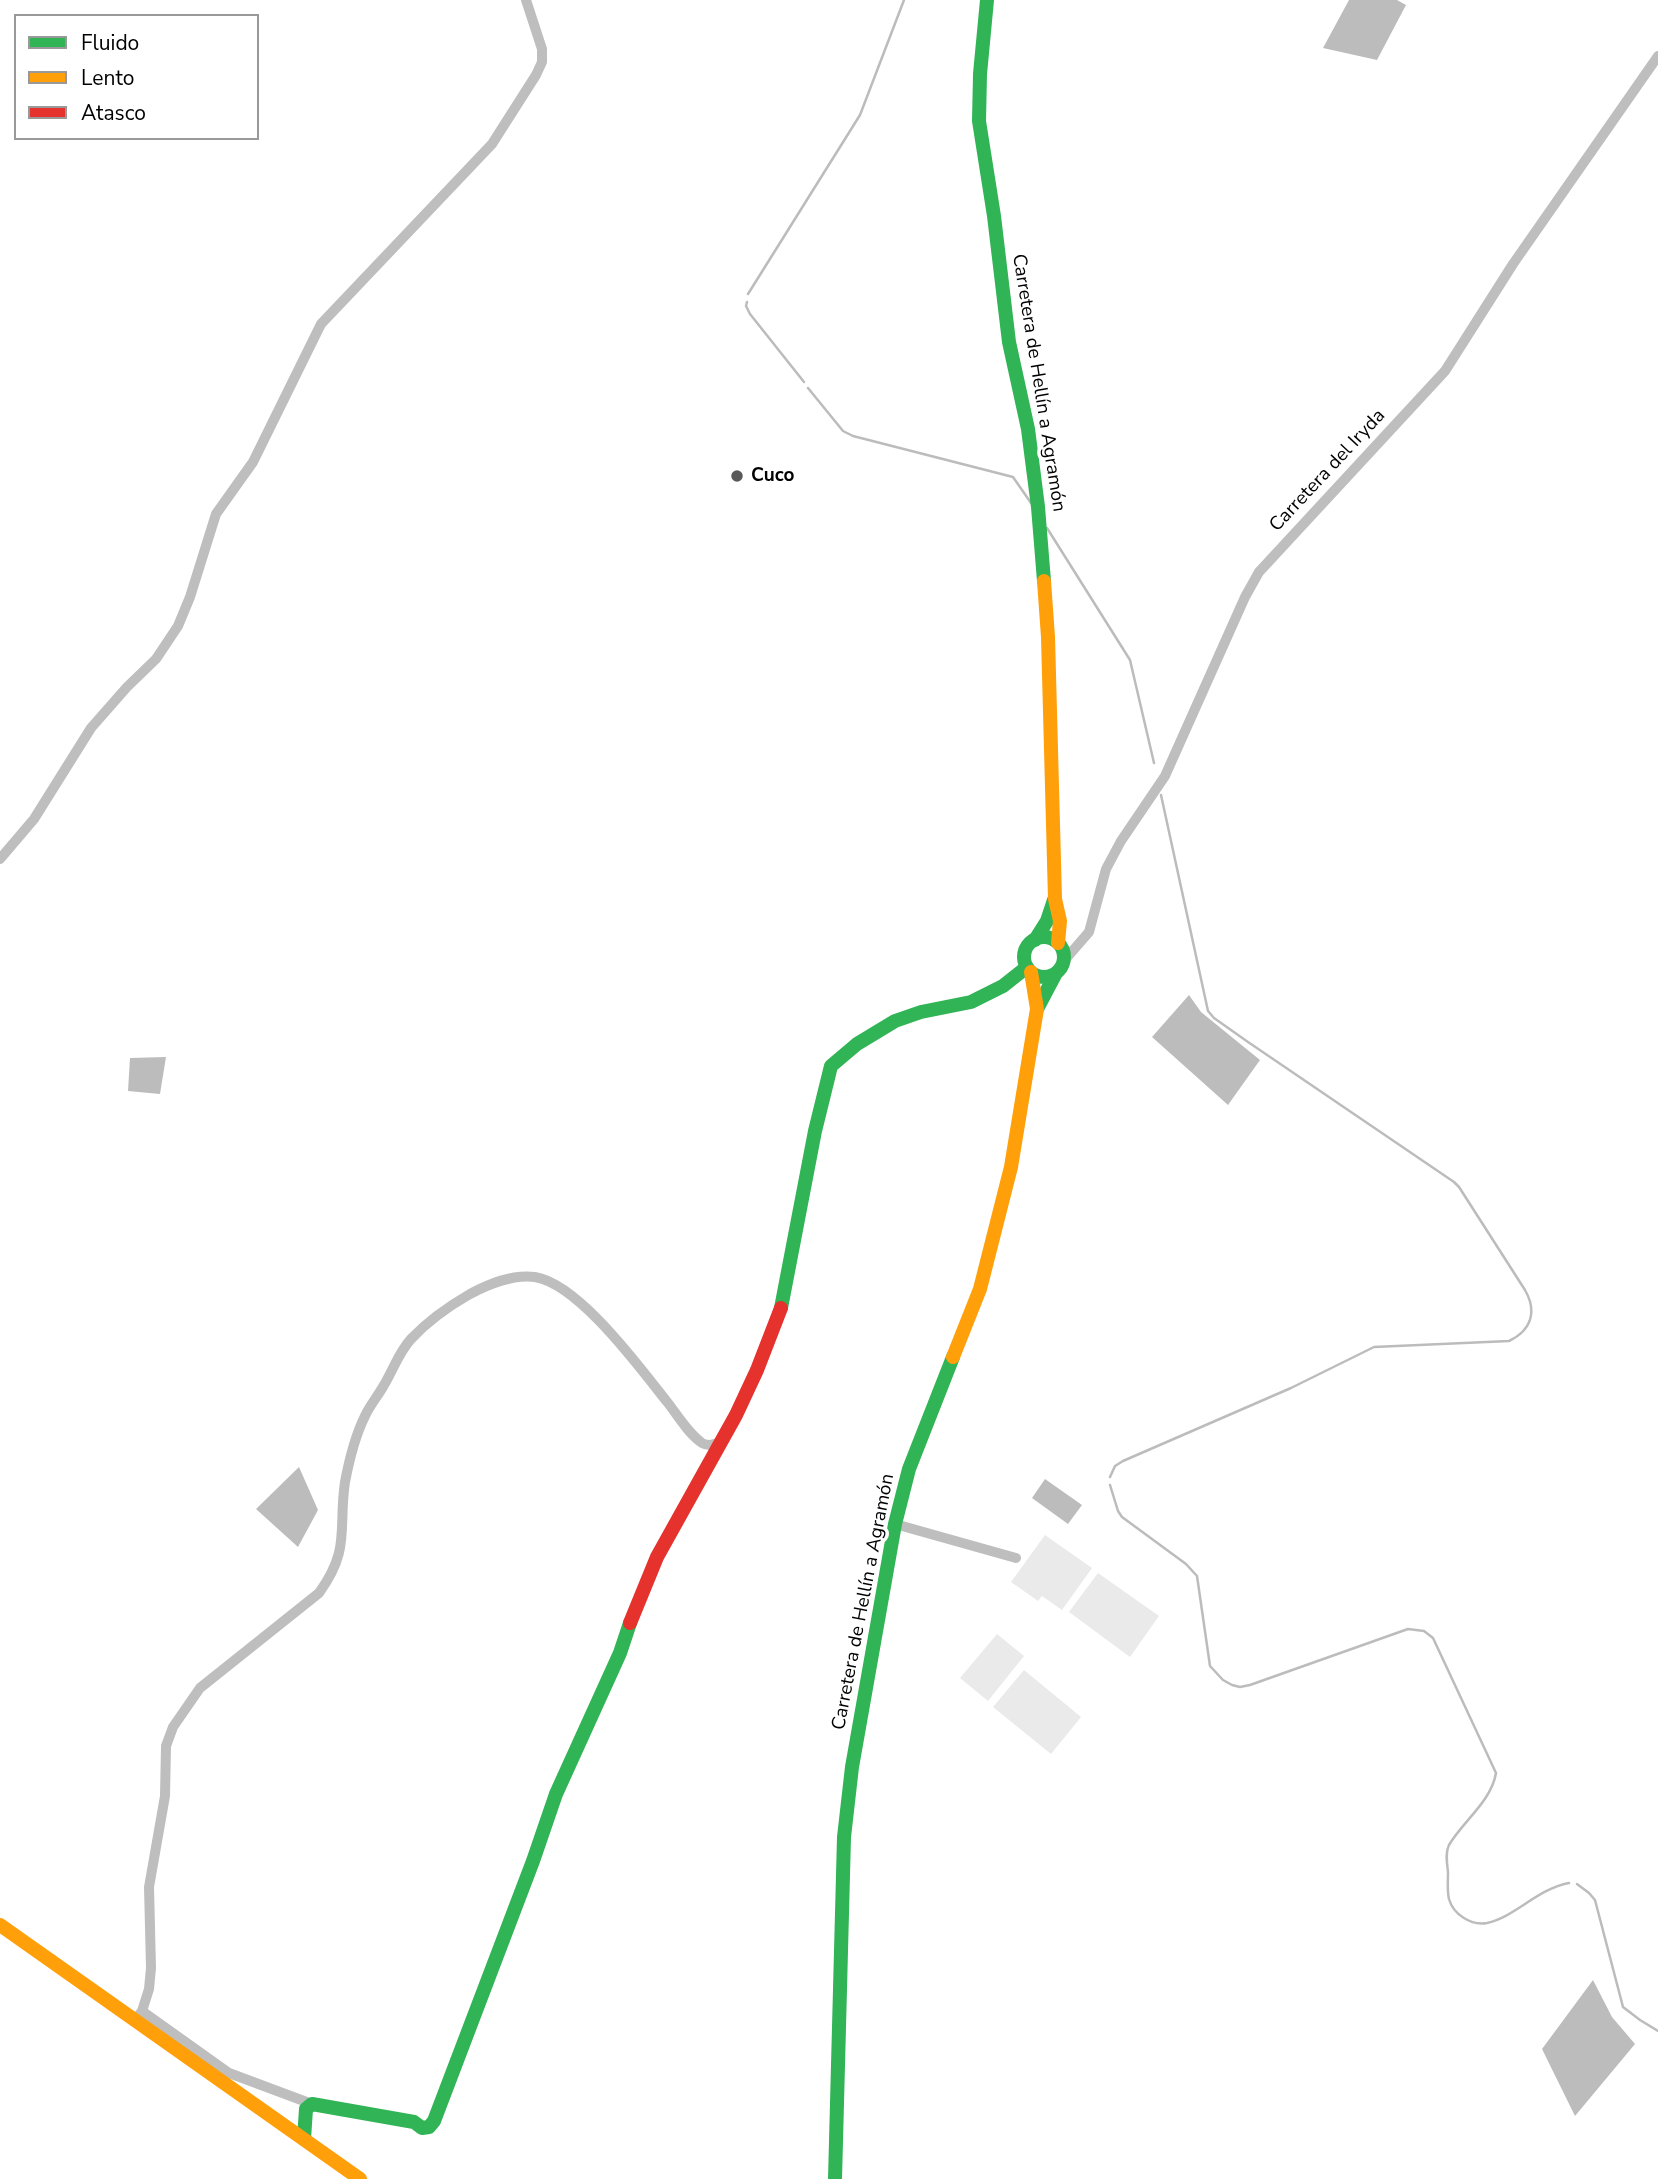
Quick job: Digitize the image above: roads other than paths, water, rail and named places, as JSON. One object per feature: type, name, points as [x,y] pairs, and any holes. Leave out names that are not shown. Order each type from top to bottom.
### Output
[{"type":"street","points":[[0,859],[34,819],[91,728],[156,659],[178,626],[216,514],[253,462],[321,324],[492,144],[536,75],[542,62],[542,49],[526,0]]},
{"type":"street","name":"Carretera de Hellín a Agramón","points":[[835,2179],[847,1801],[895,1524],[909,1469],[972,1314],[987,1266],[1013,1156],[1037,1009],[1060,968],[1060,933],[1055,899],[1049,649],[1038,507],[1030,439],[1009,342],[995,216],[979,121],[980,74],[987,0]]},
{"type":"street","name":"Carretera del Iryda","points":[[1060,968],[1089,932],[1106,869],[1121,841],[1165,776],[1245,597],[1259,572],[1445,371],[1513,264],[1658,56]]},
{"type":"street","name":"Carretera de Hellín a Agramón","points":[[1037,1009],[1025,955],[1026,949],[1047,921],[1055,899]]},
{"type":"street","points":[[1035,940],[1047,937],[1060,945],[1081,942]]},
{"type":"street","points":[[0,1926],[229,2073],[312,2104],[414,2122],[422,2128],[429,2127],[434,2121],[556,1794],[620,1653],[643,1588],[724,1438],[757,1370],[782,1304],[809,1157],[831,1066],[857,1044],[895,1021],[921,1012],[971,1002],[1029,969],[1044,977],[1060,968]]},
{"type":"street","points":[[138,2016],[149,1989],[150,1874],[164,1796],[166,1746],[173,1727],[200,1688],[319,1593],[329,1579],[338,1562],[342,1542],[345,1483],[352,1451],[364,1418],[409,1341],[427,1324],[469,1294],[500,1280],[522,1276],[538,1278],[559,1287],[606,1328],[686,1426],[704,1444],[718,1444],[724,1438]]},
{"type":"street","points":[[895,1524],[1016,1558]]},
{"type":"street","points":[[138,2016],[360,2179]]},
{"type":"street","points":[[303,2139],[306,2109],[312,2104]]},
{"type":"waterway","points":[[748,294],[860,115],[904,0]]},
{"type":"waterway","points":[[747,302],[750,314],[804,382]]},
{"type":"waterway","points":[[808,388],[843,431],[853,436],[1013,477],[1031,503]]},
{"type":"waterway","points":[[1047,528],[1130,660],[1154,763]]},
{"type":"waterway","points":[[1110,1477],[1115,1466],[1123,1461],[1291,1388],[1374,1347],[1509,1341],[1527,1326],[1531,1312],[1525,1290],[1454,1182],[1248,1042],[1208,1011],[1161,795]]},
{"type":"waterway","points":[[1110,1485],[1122,1517],[1186,1564],[1197,1576],[1210,1666],[1232,1685],[1250,1685],[1408,1629],[1424,1631],[1433,1638],[1496,1773],[1489,1793],[1448,1848],[1448,1893],[1454,1910],[1469,1921],[1487,1923],[1507,1915],[1557,1886],[1569,1883]]},
{"type":"waterway","points":[[1577,1884],[1595,1900],[1623,2007],[1658,2031]]},
{"type":"place","name":"Cuco","points":[[737,476]]}]
